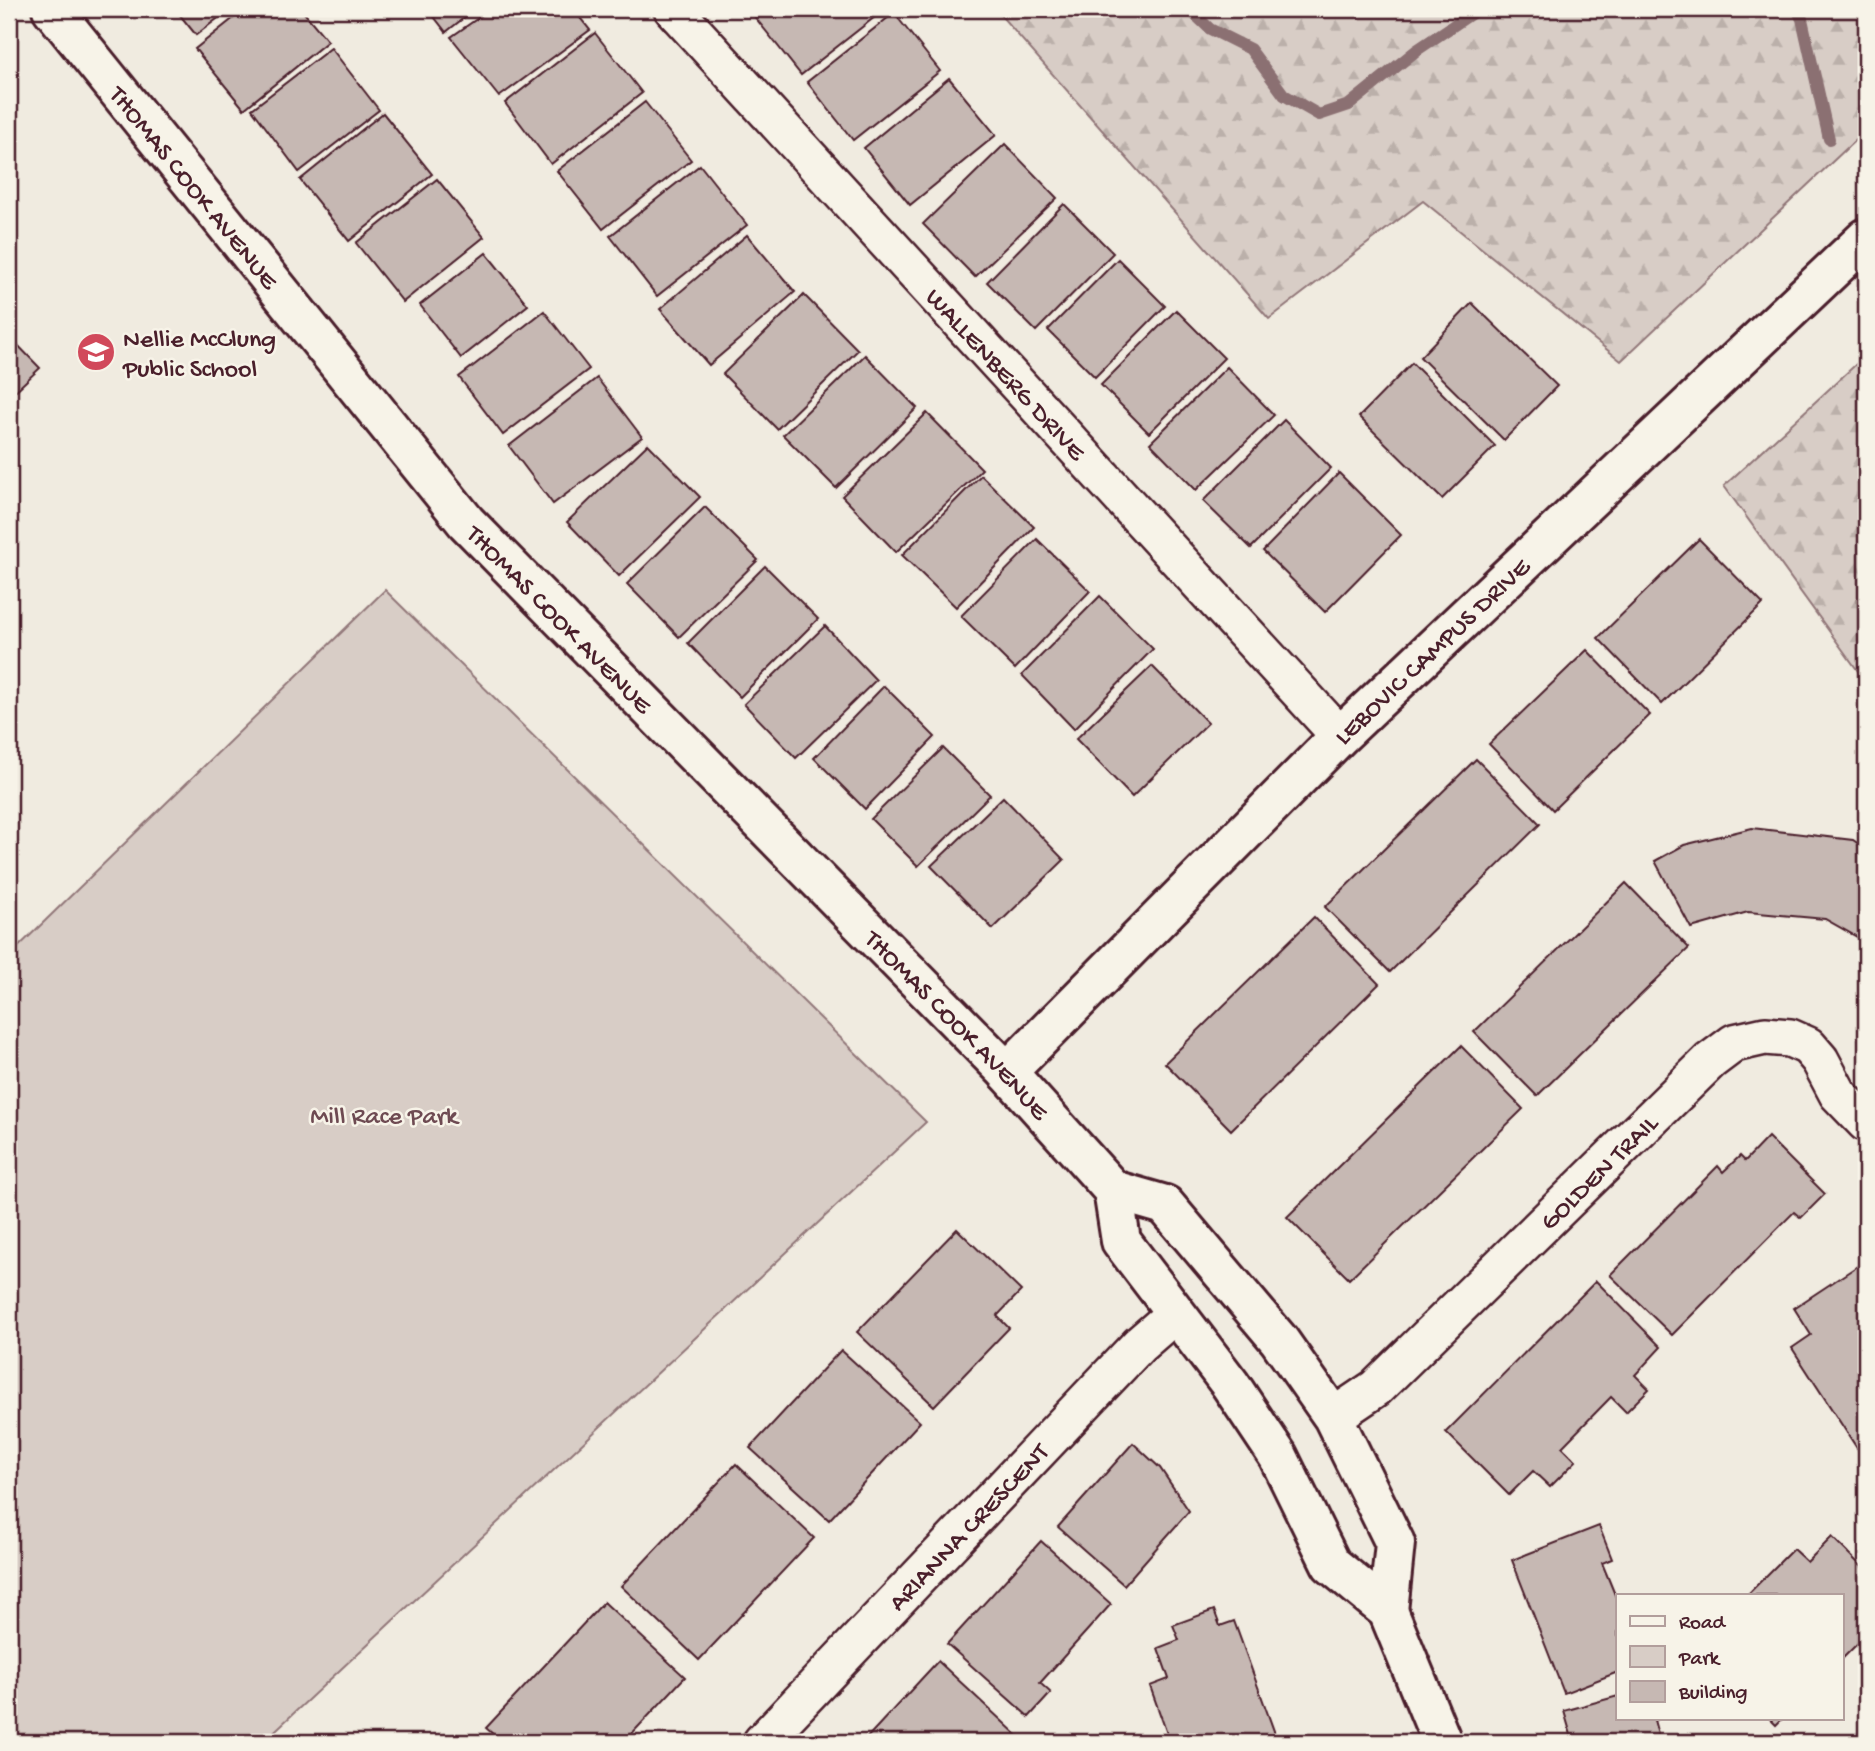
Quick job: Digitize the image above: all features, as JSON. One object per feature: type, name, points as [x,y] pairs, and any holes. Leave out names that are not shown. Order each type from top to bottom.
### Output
[{"type":"street","name":"THOMAS COOK AVENUE","points":[[52,9],[466,522],[1007,1072],[1113,1190]]},
{"type":"street","name":"WALLENBERG DRIVE","points":[[673,9],[1340,736]]},
{"type":"street","name":"LEBOVIC CAMPUS DRIVE","points":[[1007,1072],[1340,736],[1866,238]]},
{"type":"street","name":"GOLDEN TRAIL","points":[[1333,1417],[1376,1388],[1710,1061],[1734,1043],[1765,1036],[1790,1038],[1808,1046],[1820,1060],[1838,1094],[1866,1123]]},
{"type":"street","points":[[1388,1611],[1395,1543],[1333,1417],[1279,1340],[1166,1205],[1113,1190],[1121,1241],[1230,1384],[1278,1456],[1331,1564],[1388,1611],[1442,1742]]},
{"type":"street","name":"ARIANNA CRESCENT","points":[[762,1742],[1139,1345],[1176,1313]]},
{"type":"green space","points":[[995,9],[1866,9],[1866,130],[1621,361],[1423,201],[1269,319]]},
{"type":"green space","points":[[1866,355],[1866,682],[1724,486]]},
{"type":"green space","name":"Mill Race Park","points":[[385,590],[926,1122],[263,1742],[9,1742],[9,956]]},
{"type":"building","points":[[175,9],[230,9],[196,35]]},
{"type":"building","points":[[245,9],[301,9],[328,41],[244,109],[195,49]]},
{"type":"building","points":[[428,9],[475,9],[446,32]]},
{"type":"building","points":[[491,9],[573,9],[590,30],[499,97],[451,37]]},
{"type":"building","points":[[764,9],[885,9],[801,75],[754,16]]},
{"type":"building","points":[[894,13],[940,71],[853,140],[807,82]]},
{"type":"building","points":[[595,33],[642,93],[551,164],[505,103]]},
{"type":"building","points":[[331,48],[379,110],[299,172],[252,109]]},
{"type":"building","points":[[949,78],[996,135],[910,205],[864,148]]},
{"type":"building","points":[[645,102],[691,160],[603,229],[557,171]]},
{"type":"building","points":[[383,113],[432,174],[349,241],[300,180]]},
{"type":"building","points":[[1005,144],[1057,198],[975,277],[923,224]]},
{"type":"building","points":[[700,165],[747,225],[657,296],[610,236]]},
{"type":"building","points":[[437,179],[484,237],[403,302],[356,243]]},
{"type":"building","points":[[1064,204],[1113,253],[1036,331],[987,282]]},
{"type":"building","points":[[747,235],[795,292],[709,365],[660,309]]},
{"type":"building","points":[[486,253],[528,305],[461,358],[420,305]]},
{"type":"building","points":[[1118,259],[1165,306],[1095,377],[1048,330]]},
{"type":"building","points":[[804,295],[858,350],[777,429],[723,374]]},
{"type":"building","points":[[1472,303],[1557,386],[1504,440],[1420,357]]},
{"type":"building","points":[[1176,310],[1224,358],[1149,433],[1101,385]]},
{"type":"building","points":[[544,311],[589,369],[503,435],[459,377]]},
{"type":"building","points":[[9,336],[40,368],[9,397]]},
{"type":"building","points":[[865,355],[917,408],[836,488],[783,435]]},
{"type":"building","points":[[1412,363],[1495,446],[1442,499],[1359,417]]},
{"type":"building","points":[[1227,367],[1274,415],[1196,490],[1150,443]]},
{"type":"building","points":[[597,378],[642,437],[553,504],[509,446]]},
{"type":"building","points":[[927,413],[982,469],[896,552],[842,496]]},
{"type":"building","points":[[1284,420],[1331,468],[1251,548],[1203,501]]},
{"type":"building","points":[[648,444],[700,497],[619,576],[567,522]]},
{"type":"building","points":[[1339,473],[1401,535],[1325,612],[1263,551]]},
{"type":"building","points":[[981,475],[1034,527],[956,607],[902,555]]},
{"type":"building","points":[[705,507],[758,560],[679,637],[627,584]]},
{"type":"building","points":[[1037,539],[1090,591],[1015,669],[961,616]]},
{"type":"building","points":[[1699,539],[1763,604],[1662,704],[1598,638]]},
{"type":"building","points":[[765,566],[818,619],[740,697],[688,643]]},
{"type":"building","points":[[1100,596],[1153,649],[1074,729],[1022,675]]},
{"type":"building","points":[[825,626],[876,680],[796,758],[744,704]]},
{"type":"building","points":[[1587,650],[1650,715],[1553,810],[1489,744]]},
{"type":"building","points":[[1152,666],[1208,723],[1132,797],[1076,739]]},
{"type":"building","points":[[884,686],[935,737],[865,809],[814,758]]},
{"type":"building","points":[[943,748],[990,795],[918,866],[871,819]]},
{"type":"building","points":[[1476,759],[1540,824],[1390,972],[1325,907]]},
{"type":"building","points":[[1003,797],[1064,860],[993,929],[931,866]]},
{"type":"building","points":[[1752,828],[1853,840],[1866,849],[1866,942],[1825,919],[1748,912],[1691,928],[1655,861],[1684,845]]},
{"type":"building","points":[[1626,883],[1689,948],[1537,1096],[1474,1032]]},
{"type":"building","points":[[1314,917],[1379,984],[1231,1130],[1165,1063]]},
{"type":"building","points":[[1461,1046],[1523,1109],[1349,1279],[1287,1217]]},
{"type":"building","points":[[1768,1137],[1825,1194],[1801,1218],[1794,1212],[1672,1335],[1610,1275],[1718,1166],[1723,1172],[1740,1156],[1745,1161]]},
{"type":"building","points":[[957,1229],[1021,1291],[997,1316],[1009,1328],[934,1406],[857,1332]]},
{"type":"building","points":[[1859,1265],[1866,1275],[1866,1462],[1792,1348],[1811,1335],[1794,1308]]},
{"type":"building","points":[[1596,1281],[1661,1347],[1635,1375],[1649,1389],[1626,1412],[1611,1397],[1562,1447],[1576,1461],[1550,1487],[1533,1471],[1509,1495],[1446,1432]]},
{"type":"building","points":[[841,1350],[920,1422],[829,1520],[750,1448]]},
{"type":"building","points":[[1133,1443],[1160,1468],[1189,1511],[1124,1585],[1058,1527]]},
{"type":"building","points":[[736,1464],[814,1538],[699,1660],[621,1586]]},
{"type":"building","points":[[1599,1526],[1612,1559],[1602,1563],[1616,1597],[1616,1673],[1564,1693],[1512,1560]]},
{"type":"building","points":[[1832,1537],[1866,1571],[1866,1635],[1843,1658],[1843,1594],[1748,1594],[1793,1549],[1807,1562]]},
{"type":"building","points":[[1041,1541],[1111,1604],[1040,1683],[1051,1693],[1029,1717],[947,1644]]},
{"type":"building","points":[[604,1602],[685,1677],[624,1742],[502,1742],[486,1728]]},
{"type":"building","points":[[1214,1610],[1220,1626],[1234,1621],[1278,1742],[1170,1742],[1150,1686],[1169,1679],[1158,1648],[1179,1640],[1173,1625]]},
{"type":"building","points":[[938,1661],[1018,1736],[1012,1742],[863,1742]]},
{"type":"building","points":[[1616,1697],[1616,1720],[1654,1720],[1660,1742],[1573,1742],[1564,1711]]},
{"type":"waterway","points":[[1189,9],[1210,29],[1250,49],[1284,95],[1319,115],[1349,105],[1417,50],[1478,9]]},
{"type":"waterway","points":[[1797,9],[1802,19],[1829,139]]},
{"type":"place","name":"Nellie McClung Public School","points":[[96,352]]}]
